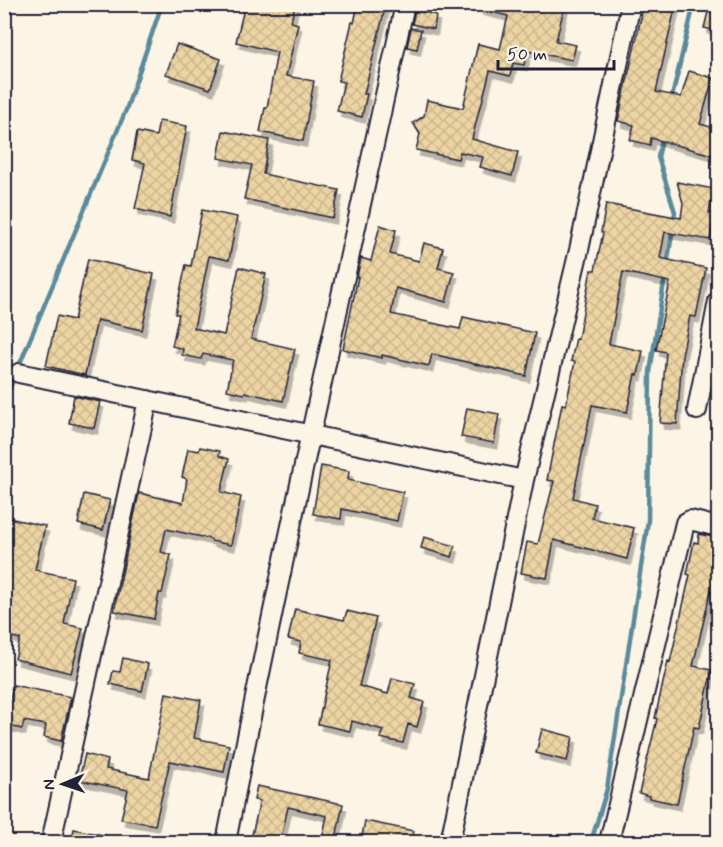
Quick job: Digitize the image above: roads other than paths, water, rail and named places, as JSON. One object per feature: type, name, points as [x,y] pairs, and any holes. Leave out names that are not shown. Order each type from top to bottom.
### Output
[{"type":"street","points":[[226,843],[310,434],[405,4]]},
{"type":"street","points":[[450,843],[524,480],[579,250],[631,4]]},
{"type":"street","points":[[697,410],[718,301]]},
{"type":"street","points":[[19,373],[524,480]]},
{"type":"street","points":[[51,843],[148,400]]},
{"type":"street","points":[[609,843],[686,523],[690,520],[718,527]]},
{"type":"waterway","points":[[18,368],[126,110],[162,4]]},
{"type":"waterway","points":[[671,101],[694,4]]},
{"type":"waterway","points":[[663,136],[658,157],[675,212],[674,220]]},
{"type":"waterway","points":[[667,265],[673,228]]},
{"type":"waterway","points":[[591,842],[607,789],[648,521],[650,372],[665,276]]},
{"type":"waterway","points":[[4,401],[15,376]]}]
